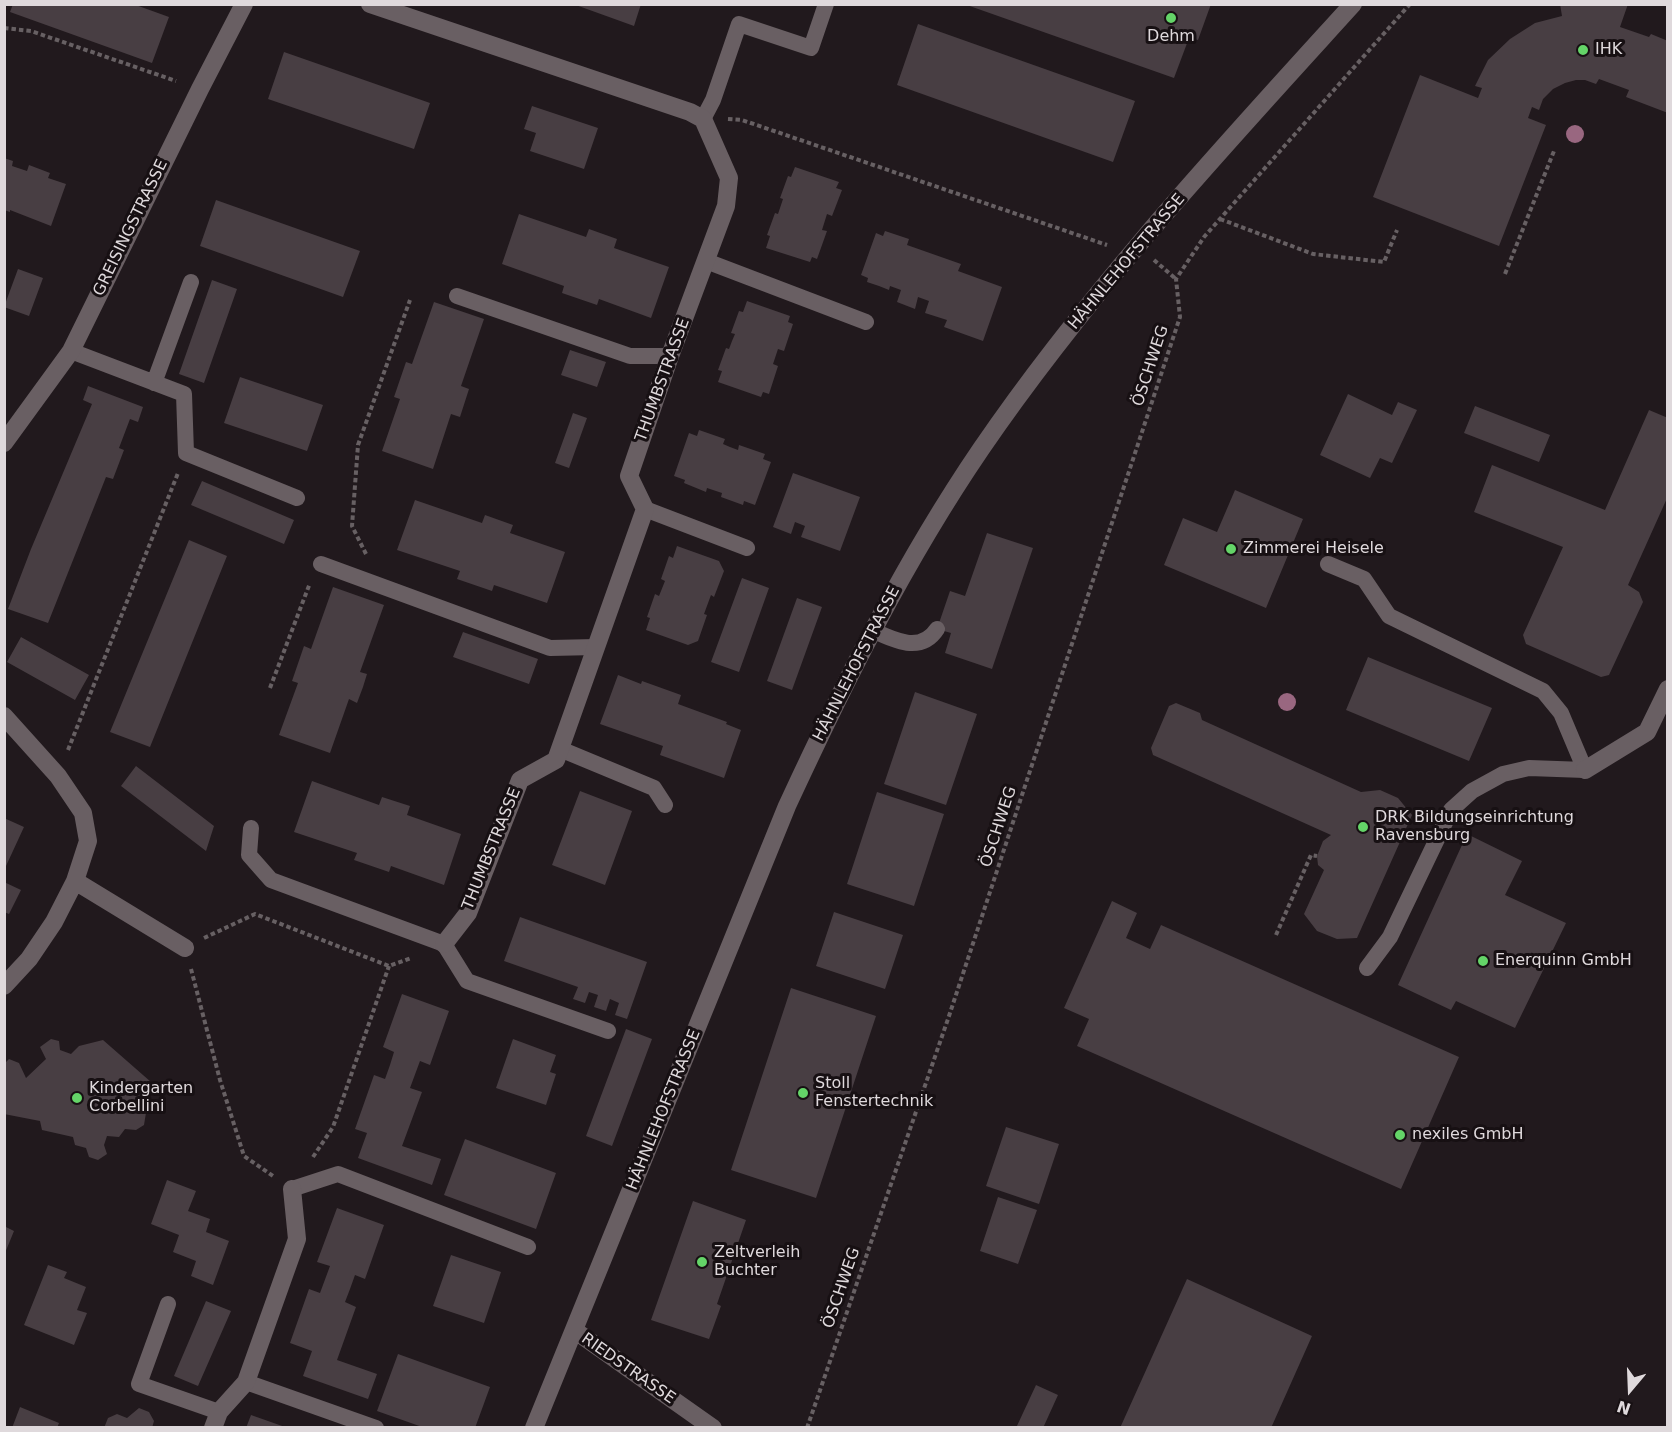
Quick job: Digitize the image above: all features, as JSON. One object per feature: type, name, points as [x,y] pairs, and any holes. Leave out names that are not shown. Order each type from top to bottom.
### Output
[{"type":"street","name":"GREISINGSTRASSE","points":[[4,443],[71,351],[244,4]]},
{"type":"street","points":[[370,4],[690,112],[705,124]]},
{"type":"street","name":"HÄHNLEHOFSTRASSE","points":[[534,1428],[787,806],[872,630],[912,559],[981,449],[1058,345],[1232,137],[1353,4]]},
{"type":"street","name":"THUMBSTRASSE","points":[[444,944],[468,913],[520,780],[556,760],[645,509],[629,476],[670,356],[726,206],[729,178],[705,124]]},
{"type":"street","points":[[1585,770],[1647,732],[1668,689]]},
{"type":"street","points":[[4,716],[58,776],[83,813],[88,841],[75,881],[54,922],[29,959],[4,986]]},
{"type":"street","points":[[75,881],[185,948]]},
{"type":"street","points":[[216,1420],[246,1382],[297,1239],[292,1189]]},
{"type":"street","name":"RIEDSTRASSE","points":[[574,1330],[713,1428]]},
{"type":"lane","points":[[705,124],[739,24],[811,48],[826,4]]},
{"type":"lane","points":[[706,261],[866,322]]},
{"type":"lane","points":[[154,383],[191,282]]},
{"type":"lane","points":[[457,296],[630,356],[670,356]]},
{"type":"lane","points":[[71,351],[184,394],[186,453],[297,498]]},
{"type":"lane","points":[[645,509],[747,548]]},
{"type":"lane","points":[[321,564],[550,648],[596,647]]},
{"type":"lane","points":[[1328,564],[1364,579],[1389,616],[1543,691],[1561,713],[1585,770],[1529,768],[1503,774],[1472,790],[1451,810],[1390,937],[1367,968]]},
{"type":"lane","points":[[872,630],[891,639],[910,644],[926,639],[937,628]]},
{"type":"lane","points":[[560,749],[654,788],[665,805]]},
{"type":"lane","points":[[251,828],[249,855],[271,880],[444,944],[466,981],[608,1031]]},
{"type":"lane","points":[[292,1189],[338,1174],[528,1247]]},
{"type":"lane","points":[[168,1304],[139,1384],[216,1420]]},
{"type":"lane","points":[[246,1382],[376,1428]]},
{"type":"path","points":[[705,124],[729,119],[742,120],[1157,261],[1176,279],[1204,237],[1410,4]]},
{"type":"path","points":[[4,28],[31,31],[200,89]]},
{"type":"path","points":[[1505,274],[1554,151]]},
{"type":"path","points":[[1220,219],[1313,255],[1384,262],[1397,231]]},
{"type":"path","name":"ÖSCHWEG","points":[[807,1428],[949,1016],[1180,318],[1176,279]]},
{"type":"path","points":[[374,584],[372,566],[352,526],[358,445],[410,300]]},
{"type":"path","points":[[58,776],[186,453]]},
{"type":"path","points":[[270,688],[311,578],[321,564]]},
{"type":"path","points":[[1276,935],[1311,855],[1317,856]]},
{"type":"path","points":[[389,966],[333,1127],[292,1189],[244,1156],[220,1080],[185,948],[255,914],[389,966],[444,944]]},
{"type":"building","points":[[13,4],[133,4],[169,17],[152,63],[10,12]]},
{"type":"building","points":[[573,4],[641,4],[634,26]]},
{"type":"building","points":[[964,4],[1211,4],[1198,40],[1189,38],[1174,78]]},
{"type":"building","points":[[1560,4],[1628,4],[1620,27],[1649,37],[1651,34],[1668,41],[1668,113],[1626,97],[1629,90],[1599,79],[1596,84],[1576,80],[1553,89],[1543,99],[1539,110],[1532,107],[1528,118],[1546,125],[1499,246],[1373,197],[1420,75],[1478,98],[1482,88],[1475,86],[1488,60],[1510,39],[1535,23],[1562,16]]},
{"type":"building","points":[[918,24],[1135,101],[1113,162],[897,85]]},
{"type":"building","points":[[284,52],[430,103],[414,149],[268,99]]},
{"type":"building","points":[[532,106],[598,128],[584,169],[530,151],[536,133],[524,129]]},
{"type":"building","points":[[4,158],[13,161],[12,166],[27,171],[29,165],[50,173],[48,178],[66,184],[51,226],[10,210],[10,212],[4,210]]},
{"type":"building","points":[[795,167],[839,182],[836,188],[842,190],[832,216],[827,214],[822,230],[827,231],[817,259],[812,257],[810,262],[766,248],[770,236],[767,235],[783,199],[780,198],[788,176],[791,177]]},
{"type":"building","points":[[216,200],[360,251],[343,297],[200,246]]},
{"type":"building","points":[[519,214],[586,237],[589,229],[617,239],[614,248],[669,267],[651,318],[599,299],[597,305],[562,293],[564,286],[502,264]]},
{"type":"building","points":[[885,231],[909,239],[907,245],[961,264],[958,271],[1002,287],[983,341],[944,327],[947,320],[925,313],[929,301],[918,297],[915,309],[897,302],[901,290],[890,286],[889,290],[867,282],[868,278],[861,275],[876,233],[883,236]]},
{"type":"building","points":[[18,269],[43,278],[29,316],[4,307]]},
{"type":"building","points":[[212,280],[237,289],[204,383],[179,374]]},
{"type":"building","points":[[747,301],[790,316],[788,322],[793,324],[784,351],[778,349],[773,364],[778,366],[769,394],[763,392],[761,397],[718,382],[722,371],[718,370],[726,348],[729,349],[735,334],[731,333],[739,311],[743,312]]},
{"type":"building","points":[[434,302],[484,319],[461,386],[469,389],[460,417],[451,414],[433,469],[382,451],[400,399],[394,397],[406,362],[412,364]]},
{"type":"building","points":[[570,350],[606,362],[597,387],[561,375]]},
{"type":"building","points":[[240,377],[323,405],[307,451],[224,423]]},
{"type":"building","points":[[88,386],[143,407],[138,422],[130,419],[119,448],[124,450],[113,479],[106,477],[48,623],[8,609],[92,404],[83,400]]},
{"type":"building","points":[[1348,394],[1392,415],[1398,402],[1417,410],[1392,463],[1380,458],[1370,478],[1320,455]]},
{"type":"building","points":[[1475,406],[1550,435],[1539,462],[1464,433]]},
{"type":"building","points":[[1649,410],[1668,418],[1668,496],[1628,585],[1639,592],[1643,602],[1609,675],[1601,677],[1526,644],[1523,635],[1563,547],[1474,512],[1492,465],[1605,510]]},
{"type":"building","points":[[573,413],[587,418],[569,468],[555,463]]},
{"type":"building","points":[[699,430],[725,439],[723,444],[738,450],[739,445],[765,454],[763,459],[771,462],[755,505],[744,501],[743,505],[721,497],[722,493],[707,488],[706,492],[674,476],[689,433],[697,436]]},
{"type":"building","points":[[793,473],[860,497],[840,551],[801,537],[805,526],[795,522],[791,534],[773,527]]},
{"type":"building","points":[[202,481],[294,520],[284,544],[191,505]]},
{"type":"building","name":"Zimmerei Heisele","points":[[1235,490],[1303,519],[1266,608],[1164,565],[1183,518],[1217,532]]},
{"type":"building","points":[[415,500],[482,523],[485,515],[513,525],[510,533],[565,552],[547,603],[494,585],[492,591],[457,579],[460,571],[397,550]]},
{"type":"building","points":[[987,533],[1033,548],[992,669],[945,653],[951,633],[937,629],[950,591],[965,596]]},
{"type":"building","points":[[189,540],[227,556],[150,747],[110,732]]},
{"type":"building","points":[[677,546],[719,561],[724,571],[714,597],[711,595],[698,641],[688,645],[646,630],[650,618],[647,617],[655,594],[659,596],[665,581],[661,579],[669,556],[673,558]]},
{"type":"building","points":[[742,578],[769,588],[739,672],[711,662]]},
{"type":"building","points":[[333,587],[384,605],[360,672],[367,674],[363,687],[357,703],[349,699],[330,753],[279,735],[298,683],[292,681],[304,646],[311,649]]},
{"type":"building","points":[[797,598],[822,607],[792,690],[767,681]]},
{"type":"building","points":[[463,632],[538,659],[529,684],[453,657]]},
{"type":"building","points":[[21,637],[89,675],[75,700],[7,662]]},
{"type":"building","points":[[1368,657],[1492,708],[1469,761],[1346,710]]},
{"type":"building","points":[[618,675],[681,695],[678,704],[727,722],[726,724],[741,730],[724,778],[660,755],[663,746],[600,724]]},
{"type":"building","points":[[915,692],[977,714],[946,805],[884,784]]},
{"type":"building","points":[[1176,703],[1200,713],[1202,720],[1361,792],[1380,790],[1398,798],[1412,815],[1357,938],[1337,939],[1317,931],[1304,914],[1324,870],[1318,865],[1317,856],[1323,841],[1331,835],[1153,755],[1151,748],[1169,706]]},
{"type":"building","points":[[136,766],[214,826],[206,851],[121,786]]},
{"type":"building","points":[[312,781],[379,805],[382,797],[410,806],[407,815],[461,834],[444,885],[391,866],[389,872],[354,860],[357,853],[294,832]]},
{"type":"building","points":[[580,791],[632,811],[605,885],[552,865]]},
{"type":"building","points":[[877,792],[944,814],[914,906],[847,884]]},
{"type":"building","points":[[4,818],[24,827],[6,866],[4,865]]},
{"type":"building","points":[[1467,834],[1522,861],[1505,895],[1566,923],[1515,1028],[1456,1001],[1451,1010],[1398,985]]},
{"type":"building","points":[[4,882],[21,890],[9,914],[4,912]]},
{"type":"building","points":[[1112,901],[1137,913],[1126,938],[1150,949],[1161,925],[1459,1057],[1401,1189],[1077,1046],[1089,1019],[1064,1008]]},
{"type":"building","points":[[834,912],[903,935],[885,989],[816,966]]},
{"type":"building","points":[[520,917],[647,962],[627,1019],[615,1015],[619,1003],[610,999],[606,1011],[594,1007],[598,995],[589,992],[585,1003],[573,999],[578,987],[504,961]]},
{"type":"building","name":"Stoll Fenstertechnik","points":[[791,988],[876,1016],[816,1198],[731,1170]]},
{"type":"building","points":[[402,994],[449,1011],[430,1065],[420,1061],[410,1088],[422,1092],[402,1146],[441,1159],[432,1185],[358,1158],[367,1133],[355,1129],[374,1075],[385,1079],[390,1065],[394,1052],[383,1047]]},
{"type":"building","points":[[626,1029],[652,1039],[612,1146],[586,1136]]},
{"type":"building","name":"Kindergarten Corbellini","points":[[51,1039],[59,1041],[60,1050],[71,1054],[79,1046],[103,1040],[151,1082],[144,1125],[136,1130],[125,1129],[119,1137],[107,1136],[104,1145],[107,1154],[98,1160],[89,1157],[86,1148],[75,1145],[73,1137],[42,1130],[40,1121],[4,1114],[4,1064],[9,1059],[19,1063],[26,1078],[46,1059],[40,1047]]},
{"type":"building","points":[[513,1039],[556,1055],[550,1072],[556,1074],[546,1105],[496,1088]]},
{"type":"building","points":[[1006,1127],[1059,1144],[1039,1204],[986,1186]]},
{"type":"building","points":[[465,1139],[556,1173],[536,1229],[444,1195]]},
{"type":"building","points":[[167,1180],[196,1191],[188,1211],[210,1219],[206,1232],[229,1241],[213,1285],[191,1276],[196,1261],[173,1252],[179,1235],[151,1224]]},
{"type":"building","points":[[998,1197],[1037,1210],[1018,1264],[980,1251]]},
{"type":"building","name":"Zeltverleih Buchter","points":[[693,1201],[746,1220],[717,1304],[721,1306],[709,1339],[651,1320]]},
{"type":"building","points":[[337,1208],[384,1225],[365,1279],[355,1275],[345,1302],[356,1307],[337,1360],[377,1374],[368,1399],[303,1376],[312,1351],[290,1343],[309,1289],[320,1293],[330,1266],[317,1262]]},
{"type":"building","points":[[4,1226],[14,1231],[5,1253],[4,1253]]},
{"type":"building","points":[[451,1255],[501,1272],[484,1323],[433,1306]]},
{"type":"building","points":[[48,1265],[67,1272],[64,1278],[86,1287],[77,1310],[87,1313],[74,1345],[24,1325]]},
{"type":"building","points":[[1187,1279],[1312,1336],[1271,1428],[1120,1428]]},
{"type":"building","points":[[206,1301],[231,1311],[198,1386],[174,1376]]},
{"type":"building","points":[[398,1354],[490,1387],[475,1428],[425,1428],[377,1411]]},
{"type":"building","points":[[1036,1385],[1058,1395],[1043,1428],[1016,1428]]},
{"type":"building","points":[[20,1407],[59,1423],[57,1428],[12,1428]]},
{"type":"building","points":[[139,1408],[149,1412],[154,1421],[152,1428],[104,1428],[108,1418],[117,1414],[127,1418]]},
{"type":"building","points":[[251,1415],[285,1427],[285,1428],[246,1428]]},
{"type":"place","name":"Dehm","points":[[1171,18]]},
{"type":"place","name":"IHK","points":[[1583,50]]},
{"type":"place","name":"Zimmerei Heisele","points":[[1231,549]]},
{"type":"place","name":"DRK Bildungseinrichtung Ravensburg","points":[[1363,827]]},
{"type":"place","name":"Enerquinn GmbH","points":[[1483,961]]},
{"type":"place","name":"Stoll Fenstertechnik","points":[[803,1093]]},
{"type":"place","name":"Kindergarten Corbellini","points":[[77,1098]]},
{"type":"place","name":"nexiles GmbH","points":[[1400,1135]]},
{"type":"place","name":"Zeltverleih Buchter","points":[[702,1262]]}]
